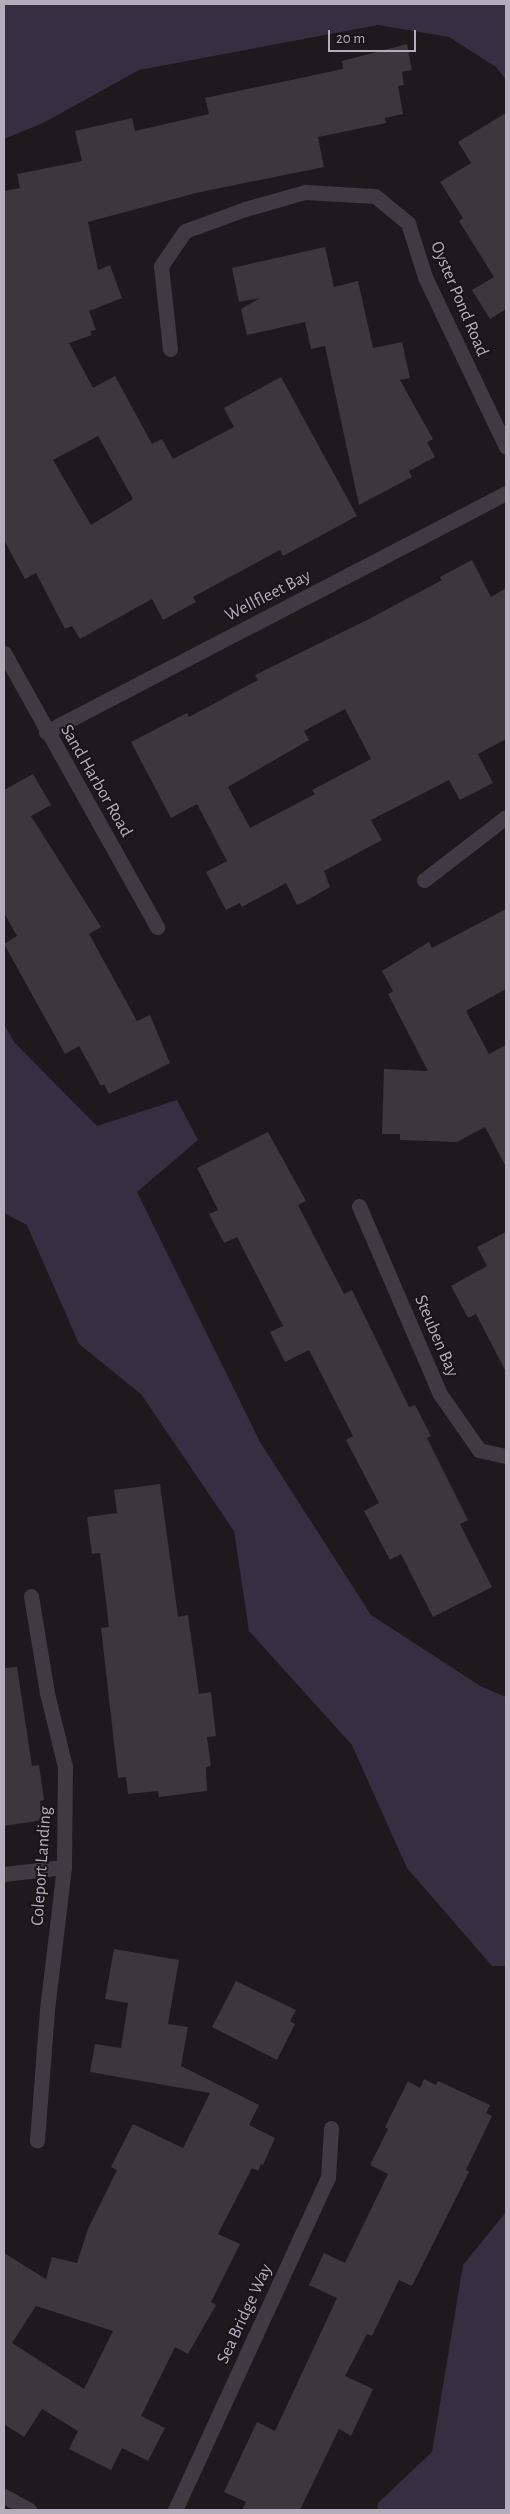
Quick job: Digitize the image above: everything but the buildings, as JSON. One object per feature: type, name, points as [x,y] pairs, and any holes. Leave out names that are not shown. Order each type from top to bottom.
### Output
[{"type":"street","name":"Oyster Pond Road","points":[[170,349],[161,266],[185,231],[245,208],[305,192],[374,196],[408,223],[425,276],[506,447]]},
{"type":"street","name":"Wellfleet Bay","points":[[46,732],[506,493]]},
{"type":"street","name":"Sand Harbor Road","points":[[4,653],[46,732],[158,927]]},
{"type":"street","points":[[424,880],[506,817]]},
{"type":"street","name":"Steuben Bay","points":[[359,1206],[440,1394],[479,1450],[506,1456]]},
{"type":"street","name":"Coleport Landing","points":[[31,1596],[47,1693],[65,1767],[64,1868],[47,2010],[37,2141]]},
{"type":"street","points":[[4,1874],[64,1868]]},
{"type":"street","name":"Sea Bridge Way","points":[[175,2510],[328,2177],[332,2128]]},
{"type":"street","points":[[9,2504],[29,2510]]},
{"type":"shaded area","points":[[4,4],[506,4],[506,80],[496,67],[449,37],[378,25],[139,70],[43,123],[4,139]]},
{"type":"shaded area","points":[[4,1024],[14,1042],[97,1126],[177,1100],[198,1140],[137,1192],[260,1442],[371,1615],[482,1687],[506,1697],[506,1966],[492,1966],[407,1868],[352,1745],[249,1631],[234,1531],[141,1394],[79,1344],[27,1225],[4,1213]]},
{"type":"shaded area","points":[[506,2212],[506,2510],[377,2510],[378,2503],[432,2452],[463,2265]]}]
